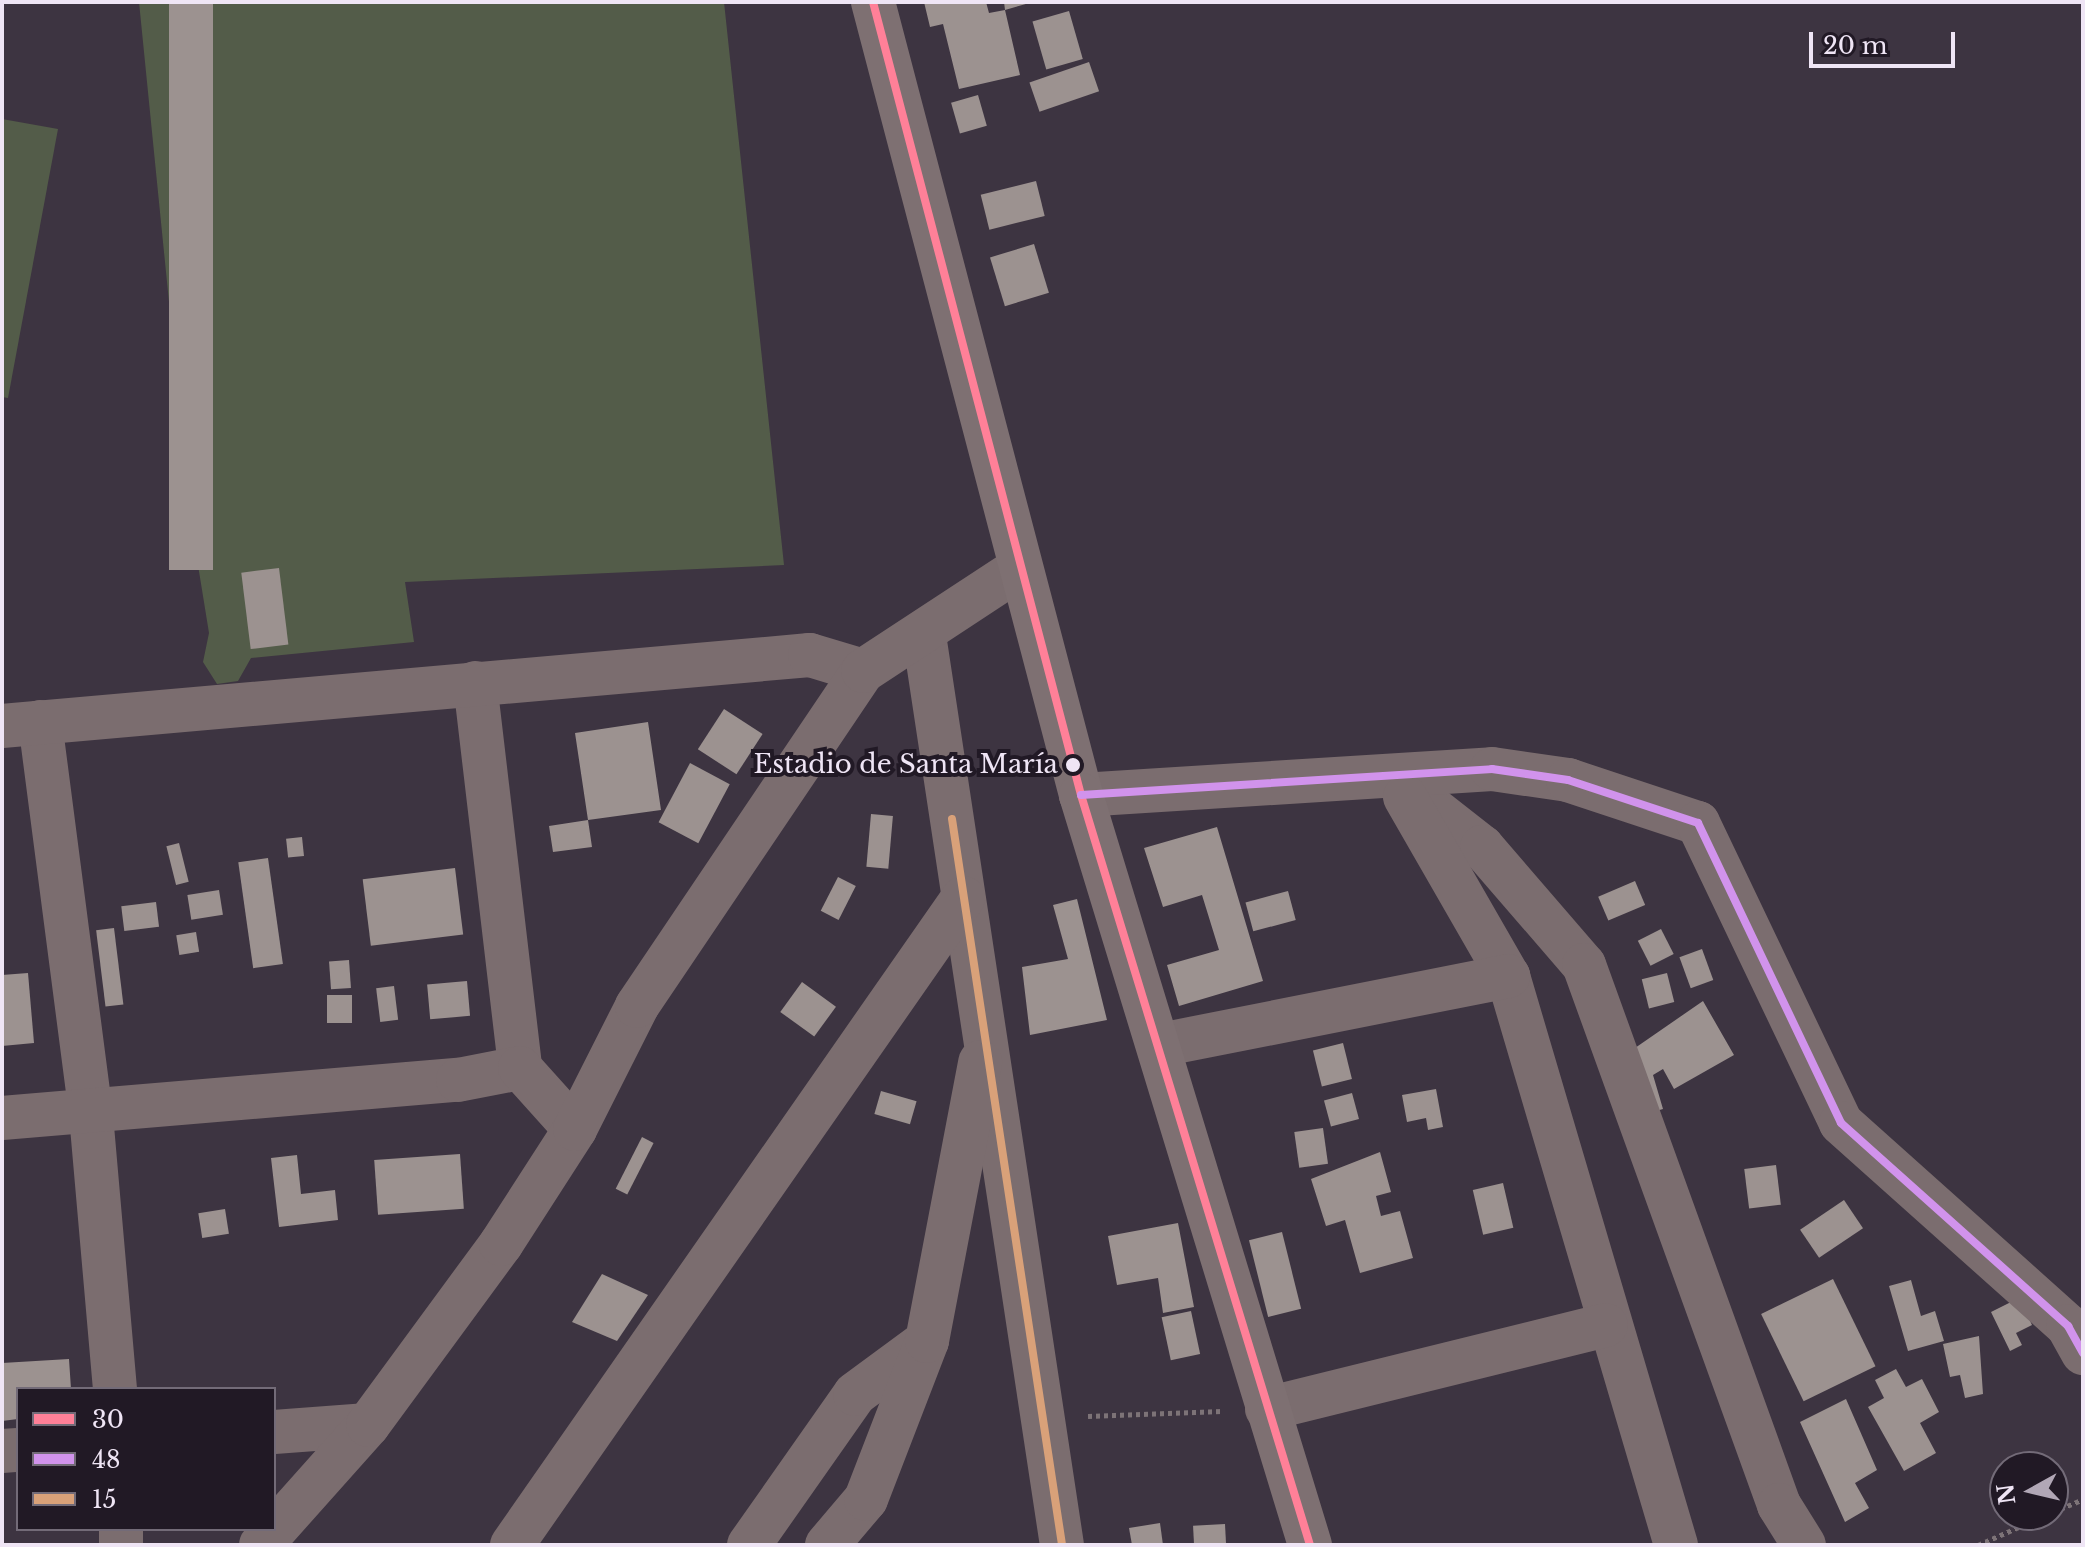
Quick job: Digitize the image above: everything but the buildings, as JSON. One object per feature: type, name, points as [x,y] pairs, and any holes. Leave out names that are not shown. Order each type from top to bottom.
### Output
[{"type":"main road","points":[[873,2],[1081,795],[1160,1045],[1310,1545]]},
{"type":"street","points":[[276,1528],[368,1425],[575,1129],[637,1006],[863,671],[924,635],[1020,568]]},
{"type":"street","points":[[924,635],[1046,1418],[1062,1545]]},
{"type":"street","points":[[115,1387],[91,1115],[21,724],[810,655],[863,671]]},
{"type":"street","points":[[475,683],[520,1068],[575,1129]]},
{"type":"street","points":[[1081,795],[1507,771],[1568,780],[1698,823],[1841,1123],[2068,1326],[2083,1353]]},
{"type":"street","points":[[1394,778],[1508,976],[1606,1325],[1676,1545]]},
{"type":"street","points":[[1394,778],[1482,847],[1584,965],[1779,1505],[1804,1545]]},
{"type":"street","points":[[512,1545],[913,961],[963,898]]},
{"type":"street","points":[[1160,1045],[1508,976]]},
{"type":"street","points":[[827,1545],[866,1499],[927,1341],[986,1030]]},
{"type":"street","points":[[2,1118],[91,1115],[458,1080],[520,1068]]},
{"type":"street","points":[[1267,1409],[1606,1325]]},
{"type":"street","points":[[749,1545],[855,1394],[927,1341]]},
{"type":"street","points":[[276,1432],[368,1425]]},
{"type":"street","points":[[866,1499],[868,1545]]},
{"type":"path","points":[[1046,1418],[1267,1409]]},
{"type":"path","points":[[1978,1545],[2010,1531]]},
{"type":"green space","points":[[139,2],[724,2],[784,565],[405,582],[414,642],[251,658],[238,681],[217,684],[203,662],[209,633],[191,522]]},
{"type":"green space","points":[[2,119],[58,129],[8,398],[2,397]]},
{"type":"transit line","name":"30","points":[[873,2],[1081,795],[1310,1545]]},
{"type":"transit line","name":"48","points":[[1081,795],[1492,769],[1568,780],[1698,823],[1841,1123],[2068,1326],[2083,1353]]},
{"type":"transit line","name":"15","points":[[952,819],[1062,1545]]},
{"type":"place","name":"Estadio de Santa María","points":[[1073,765]]}]
